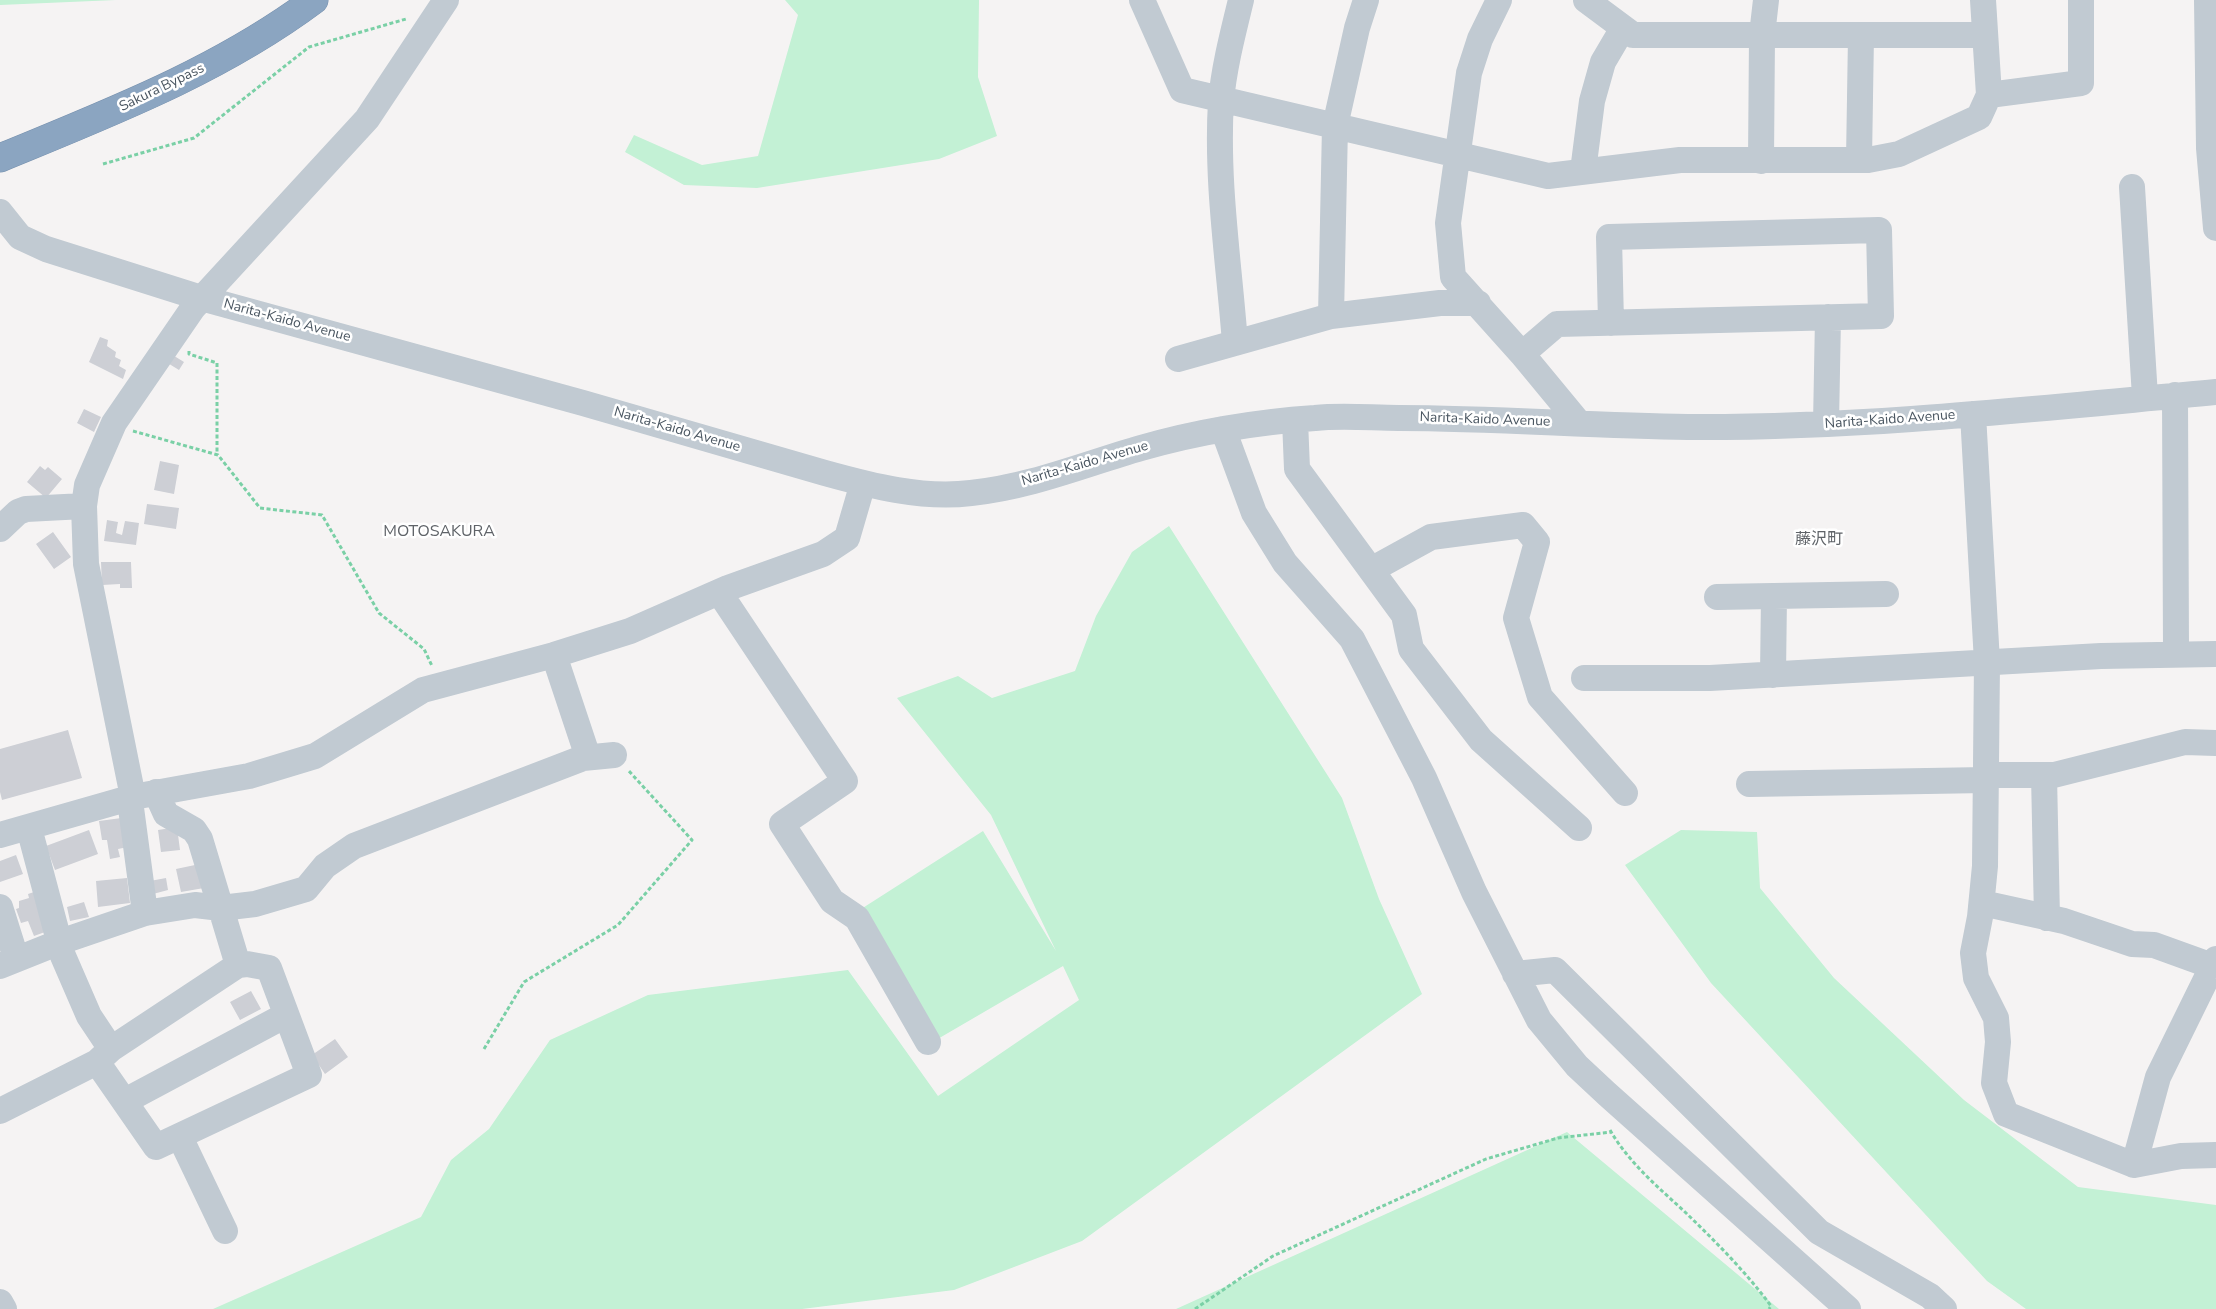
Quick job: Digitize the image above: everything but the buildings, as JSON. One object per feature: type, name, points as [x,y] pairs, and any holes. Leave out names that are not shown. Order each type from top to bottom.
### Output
[{"type":"highway","name":"Sakura Bypass","points":[[0,158],[165,89],[277,28],[314,0]]},
{"type":"street","points":[[1142,0],[1182,90],[1548,176],[1680,160],[1859,160],[1899,154],[1978,117],[1989,96],[1983,0]]},
{"type":"street","points":[[1235,343],[1220,154],[1222,99],[1229,52],[1241,0]]},
{"type":"street","points":[[1331,316],[1335,126],[1357,28],[1366,0]]},
{"type":"street","points":[[1499,0],[1480,38],[1469,73],[1448,222],[1453,277],[1478,303],[1579,423]]},
{"type":"street","points":[[1586,0],[1633,35],[1985,35]]},
{"type":"street","points":[[1761,161],[1762,35],[1766,0]]},
{"type":"street","points":[[1989,96],[2081,82],[2081,0]]},
{"type":"street","points":[[238,965],[200,839],[194,830],[166,814],[144,794],[86,564],[84,506],[87,485],[114,423],[201,298],[367,119],[443,4]]},
{"type":"street","points":[[2211,10],[2209,148],[2216,228]]},
{"type":"street","points":[[1583,171],[1594,93],[1603,62],[1622,28]]},
{"type":"street","points":[[1859,160],[1861,35]]},
{"type":"street","points":[[2132,187],[2145,397]]},
{"type":"street","name":"Narita-Kaido Avenue","points":[[0,212],[20,237],[46,249],[201,298],[583,403],[863,484],[920,494],[971,493],[1050,477],[1144,447],[1223,429],[1317,417],[1446,418],[1686,427],[1826,424],[1973,414],[2216,392]]},
{"type":"street","points":[[1522,354],[1557,324],[1611,323],[1828,318],[1881,316],[1879,230],[1609,236],[1611,323]]},
{"type":"street","points":[[1178,359],[1331,316],[1440,303],[1478,303]]},
{"type":"street","points":[[1826,424],[1828,318]]},
{"type":"street","points":[[2175,395],[2176,654]]},
{"type":"street","points":[[1973,414],[1987,662],[1985,866],[1982,902],[1973,953],[1976,978],[1996,1018],[1998,1042],[1994,1083],[2006,1114],[2134,1165],[2181,1156],[2216,1155]]},
{"type":"street","points":[[1295,420],[1297,469],[1404,615],[1411,649],[1481,740],[1579,828]]},
{"type":"street","points":[[1223,429],[1254,513],[1285,563],[1352,639],[1424,778],[1474,892],[1539,1020],[1577,1066],[1848,1309]]},
{"type":"street","points":[[0,835],[144,794],[249,776],[315,756],[423,690],[554,655],[630,631],[719,592],[822,554],[847,538],[863,484]]},
{"type":"street","points":[[0,529],[18,512],[26,509],[84,506]]},
{"type":"street","points":[[1371,570],[1431,538],[1523,525],[1537,542],[1516,618],[1540,697],[1625,793]]},
{"type":"street","points":[[719,592],[845,781],[782,824],[832,901],[857,918],[928,1042]]},
{"type":"street","points":[[1717,598],[1886,594]]},
{"type":"street","points":[[1773,674],[1774,596]]},
{"type":"street","points":[[1584,678],[1710,678],[1987,662],[2216,654]]},
{"type":"street","points":[[554,655],[588,757]]},
{"type":"street","points":[[1749,784],[2054,775],[2184,742],[2216,742]]},
{"type":"street","points":[[0,907],[8,962],[60,942],[145,914],[195,905],[221,908],[255,904],[306,889],[325,866],[354,846],[588,757],[614,755]]},
{"type":"street","points":[[2044,775],[2047,918]]},
{"type":"street","points":[[144,794],[131,808],[145,914]]},
{"type":"street","points":[[0,1111],[104,1055],[238,965],[246,964],[269,968],[309,1075],[156,1147],[125,1101],[104,1055],[63,956],[29,828]]},
{"type":"street","points":[[1982,902],[2047,918],[2132,944],[2154,945],[2214,962],[2158,1076],[2134,1165]]},
{"type":"street","points":[[1515,974],[1555,970],[1819,1232],[1930,1296],[1944,1309]]},
{"type":"street","points":[[125,1101],[286,1015]]},
{"type":"street","points":[[180,1137],[225,1232]]},
{"type":"street","points":[[0,1302],[4,1309]]},
{"type":"path","points":[[103,164],[194,138],[309,47],[443,4]]},
{"type":"path","points":[[190,345],[189,354],[217,363],[217,455]]},
{"type":"path","points":[[128,430],[217,455],[260,508],[322,514],[379,613],[424,648],[442,685]]},
{"type":"path","points":[[484,1049],[524,982],[618,925],[692,840],[614,755]]},
{"type":"path","points":[[1195,1309],[1273,1256],[1486,1159],[1558,1138],[1611,1132],[1632,1162],[1698,1225],[1756,1286],[1770,1306],[1770,1309]]},
{"type":"green space","points":[[0,0],[116,0],[0,5]]},
{"type":"green space","points":[[785,0],[979,0],[978,77],[997,136],[939,159],[757,188],[684,185],[625,152],[634,135],[702,165],[758,156],[798,15]]},
{"type":"green space","points":[[1169,526],[1342,798],[1379,899],[1422,994],[1082,1241],[954,1290],[802,1309],[213,1309],[421,1217],[451,1160],[489,1129],[550,1040],[648,995],[848,970],[938,1096],[1079,1000],[1063,966],[936,1040],[858,911],[983,831],[1056,951],[991,815],[897,698],[958,676],[992,698],[1075,671],[1096,616],[1132,552]]},
{"type":"green space","points":[[1681,830],[1757,832],[1760,888],[1834,978],[1964,1100],[2078,1187],[2216,1205],[2216,1309],[2026,1309],[1987,1281],[1711,983],[1625,865]]},
{"type":"green space","points":[[1567,1132],[1779,1309],[1176,1309]]},
{"type":"district","name":"MOTOSAKURA","points":[[439,532]]},
{"type":"district","name":"藤沢町","points":[[1819,540]]}]
